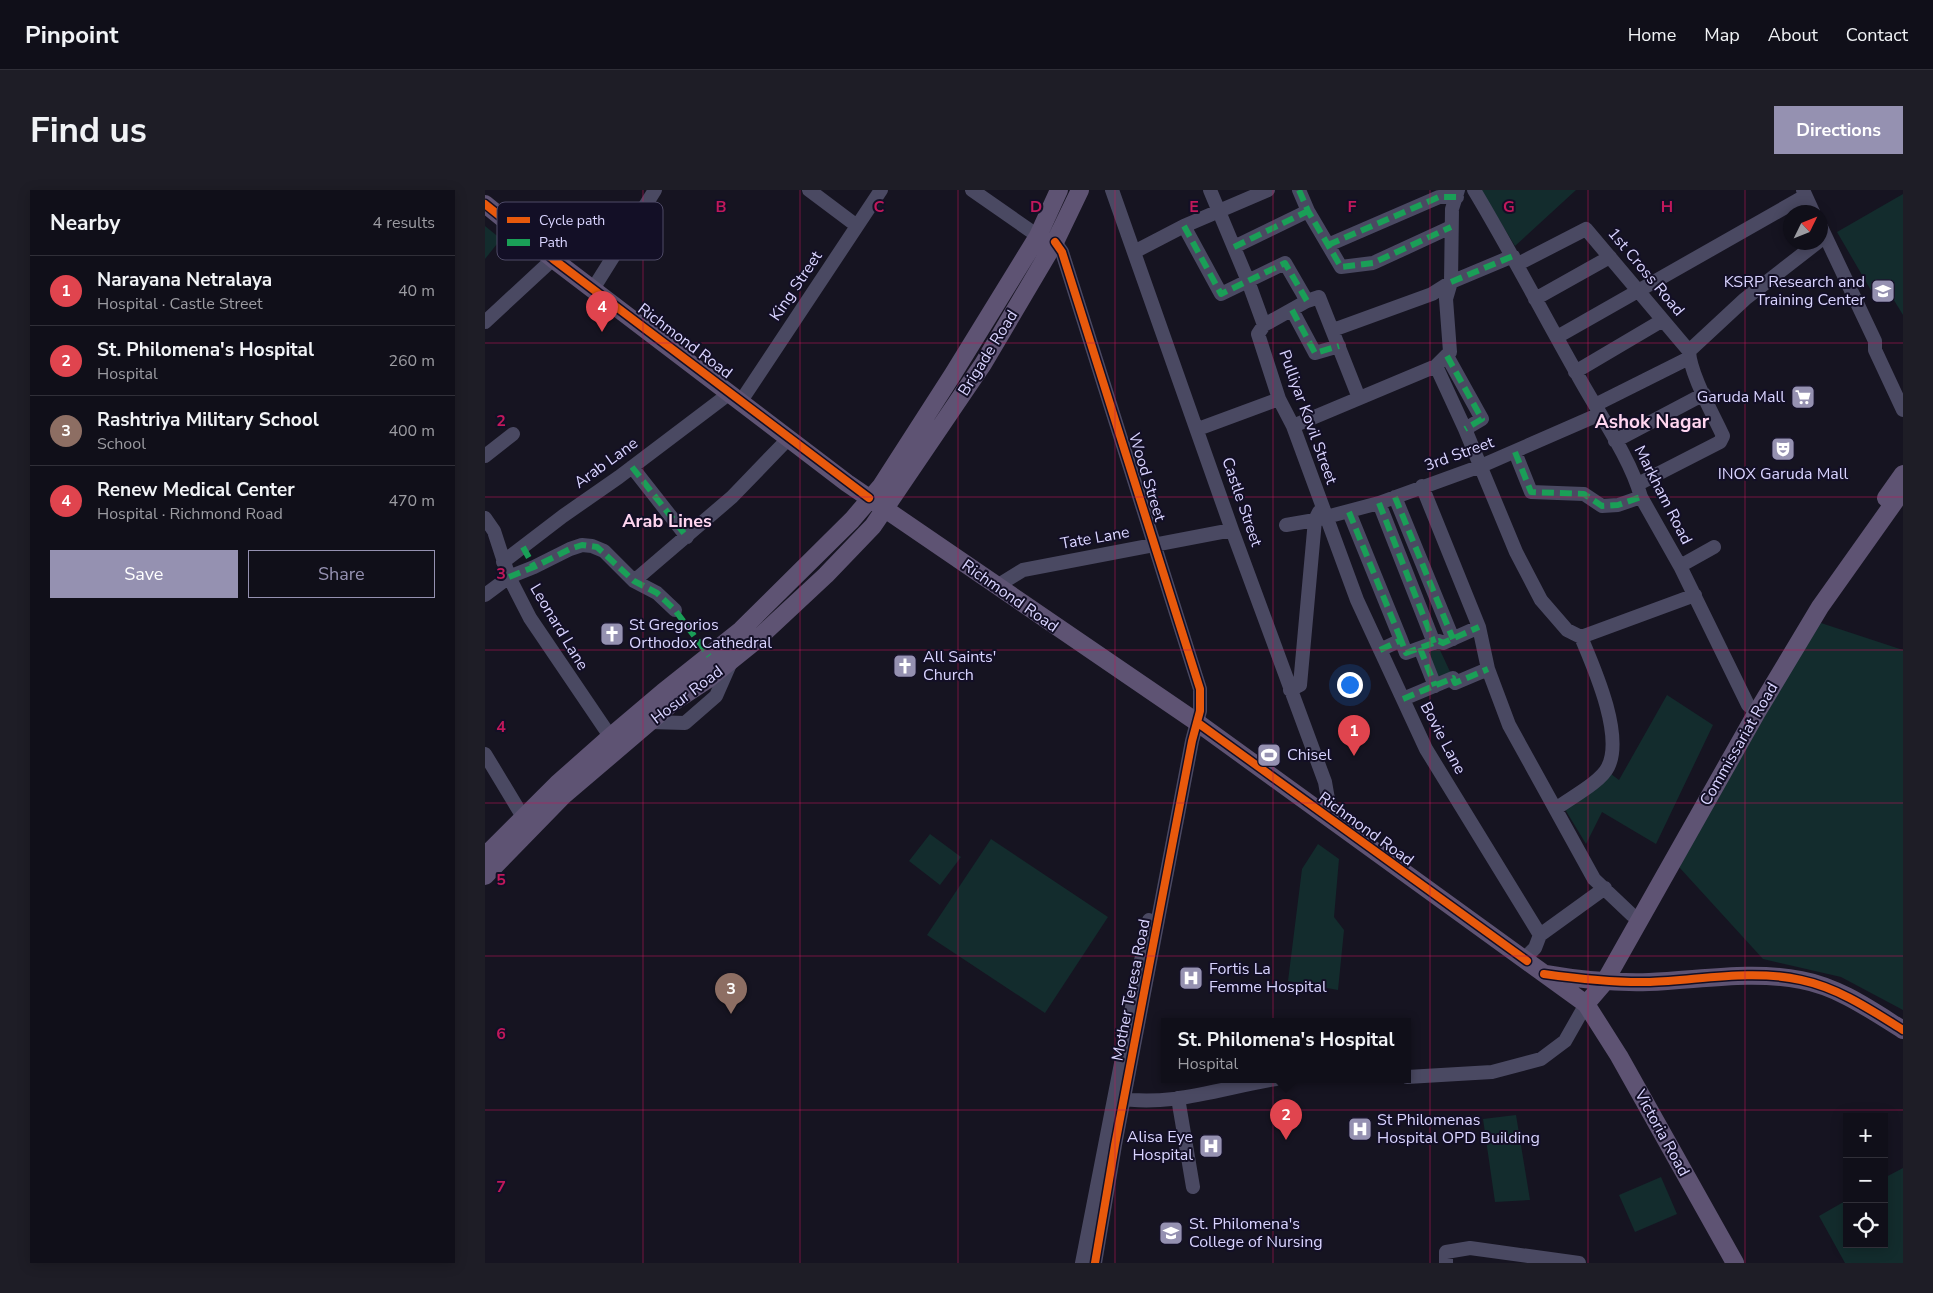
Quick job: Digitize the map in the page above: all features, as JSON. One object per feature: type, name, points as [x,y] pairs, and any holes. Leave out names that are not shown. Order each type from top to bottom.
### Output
[{"type":"main road","name":"Brigade Road","points":[[885,510],[983,364],[1047,239],[1059,190]]},
{"type":"main road","name":"Brigade Road","points":[[869,498],[881,486],[1080,190]]},
{"type":"main road","name":"Richmond Road","points":[[485,204],[497,214]]},
{"type":"main road","name":"Richmond Road","points":[[554,260],[847,483],[1194,721],[1586,1004]]},
{"type":"main road","points":[[846,527],[850,506],[847,483]]},
{"type":"main road","name":"Commissariat Road","points":[[1586,1004],[1818,594],[1901,485]]},
{"type":"main road","name":"Hosur Road","points":[[485,876],[663,692],[741,630],[846,527],[869,498]]},
{"type":"main road","name":"Hosur Road","points":[[485,856],[523,817],[614,743],[649,722],[672,703],[732,661],[827,575],[860,541],[885,510]]},
{"type":"main road","name":"Commissariat Road","points":[[1598,982],[1632,915],[1753,708]]},
{"type":"main road","name":"Richmond Road","points":[[1544,974],[1598,982],[1650,982],[1740,975],[1801,980],[1843,994],[1903,1030]]},
{"type":"main road","name":"Victoria Road","points":[[1586,1004],[1619,1056],[1735,1263]]},
{"type":"street","points":[[647,202],[655,190]]},
{"type":"street","points":[[809,190],[857,226]]},
{"type":"street","name":"King Street","points":[[735,397],[881,190]]},
{"type":"street","points":[[972,190],[1047,239]]},
{"type":"street","name":"Pulliyar Kovil Street","points":[[1210,190],[1248,282],[1263,325],[1259,334],[1279,399],[1293,426],[1322,504],[1321,519]]},
{"type":"street","points":[[1134,252],[1184,226],[1268,190]]},
{"type":"street","points":[[1299,190],[1308,211],[1341,267],[1373,263],[1451,227]]},
{"type":"street","name":"Markham Road","points":[[1474,190],[1516,260],[1575,372],[1615,440],[1639,490],[1753,708]]},
{"type":"street","name":"Castle Street","points":[[1111,192],[1290,690],[1325,782],[1332,822]]},
{"type":"street","points":[[1804,193],[1810,205]]},
{"type":"street","name":"1st Cross Road","points":[[1642,287],[1804,193]]},
{"type":"street","points":[[1293,426],[1436,366],[1450,352],[1446,299],[1451,282],[1452,210],[1457,194],[1439,198],[1328,245]]},
{"type":"street","points":[[1234,247],[1308,211]]},
{"type":"street","points":[[1184,226],[1221,294],[1285,262],[1307,301]]},
{"type":"street","name":"1st Cross Road","points":[[1516,260],[1586,229],[1610,257],[1642,287],[1689,355],[1723,436],[1720,442],[1639,490]]},
{"type":"street","name":"Wood Street","points":[[1047,239],[1062,252],[1200,689],[1194,721]]},
{"type":"street","name":"3rd Street","points":[[1286,525],[1321,519],[1379,503],[1481,466],[1515,452],[1598,409],[1689,355],[1745,299],[1805,250]]},
{"type":"street","points":[[1828,250],[1875,342],[1881,348],[1903,389]]},
{"type":"street","points":[[1535,299],[1610,257]]},
{"type":"street","points":[[485,322],[552,260]]},
{"type":"street","points":[[593,289],[611,260]]},
{"type":"street","points":[[1333,330],[1432,294],[1451,282],[1516,260]]},
{"type":"street","points":[[1557,337],[1642,287]]},
{"type":"street","points":[[1263,325],[1307,301],[1319,297],[1359,398]]},
{"type":"street","points":[[1292,310],[1315,353],[1339,346]]},
{"type":"street","points":[[1575,372],[1663,320]]},
{"type":"street","points":[[1875,342],[1875,350],[1903,410]]},
{"type":"street","points":[[1447,356],[1481,419],[1465,429]]},
{"type":"street","points":[[1436,366],[1481,466],[1516,552],[1541,600],[1567,630],[1581,637],[1601,683],[1607,706],[1613,753],[1608,769],[1557,808]]},
{"type":"street","points":[[1615,440],[1704,394]]},
{"type":"street","name":"Arab Lane","points":[[503,562],[563,516],[735,397]]},
{"type":"street","points":[[1197,428],[1279,399]]},
{"type":"street","points":[[485,456],[513,434]]},
{"type":"street","points":[[634,581],[733,498],[789,438]]},
{"type":"street","points":[[1515,452],[1531,492],[1584,494],[1602,506],[1619,505],[1639,490]]},
{"type":"street","points":[[632,467],[687,537]]},
{"type":"street","points":[[1422,486],[1479,626],[1488,669],[1509,726],[1557,808],[1595,879],[1632,915]]},
{"type":"street","points":[[1395,497],[1453,639]]},
{"type":"street","points":[[1379,503],[1434,643]]},
{"type":"street","points":[[1349,512],[1406,653],[1439,641],[1443,643],[1479,626]]},
{"type":"street","name":"Leonard Lane","points":[[485,518],[494,531],[503,562],[530,618],[614,743]]},
{"type":"street","points":[[1290,690],[1300,685],[1321,519]]},
{"type":"street","name":"Bovie Lane","points":[[1321,519],[1426,748],[1540,935]]},
{"type":"street","name":"Tate Lane","points":[[997,586],[1023,570],[1101,553],[1154,546],[1232,530]]},
{"type":"street","points":[[485,595],[509,576],[582,545],[592,546],[604,551],[634,581],[657,593],[675,610]]},
{"type":"street","points":[[523,547],[534,567]]},
{"type":"street","points":[[1680,566],[1714,547]]},
{"type":"street","points":[[1581,637],[1695,595]]},
{"type":"street","points":[[1380,650],[1401,640]]},
{"type":"street","points":[[1420,648],[1435,686]]},
{"type":"street","points":[[1403,699],[1453,678],[1455,683],[1488,669]]},
{"type":"street","name":"Mother Teresa Road","points":[[1082,1263],[1119,1098],[1192,741],[1194,721]]},
{"type":"street","points":[[485,754],[523,817]]},
{"type":"street","points":[[1524,959],[1535,948],[1540,935],[1605,888]]},
{"type":"street","points":[[1411,1077],[1492,1072],[1541,1059],[1565,1041],[1586,1004]]},
{"type":"street","points":[[1119,1098],[1142,1101],[1178,1098],[1255,1083]]},
{"type":"street","name":"Mother Teresa Road","points":[[1095,1263],[1119,1098]]},
{"type":"street","points":[[1178,1098],[1193,1187]]},
{"type":"street","points":[[1446,1263],[1446,1252],[1470,1248],[1579,1263]]},
{"type":"green space","points":[[1481,190],[1576,190],[1515,246]]},
{"type":"green space","points":[[1903,194],[1903,315],[1889,292],[1876,299],[1837,232]]},
{"type":"green space","points":[[485,226],[497,236],[497,244],[485,259]]},
{"type":"green space","points":[[1821,623],[1903,650],[1903,1010],[1841,977],[1763,959],[1679,867],[1795,663]]},
{"type":"green space","points":[[1439,648],[1453,678],[1435,686],[1423,655]]},
{"type":"green space","points":[[1667,695],[1713,725],[1656,844],[1602,812],[1586,844],[1560,801],[1607,771],[1619,780]]},
{"type":"green space","points":[[930,834],[961,857],[940,885],[909,861]]},
{"type":"green space","points":[[991,839],[1108,917],[1045,1013],[927,935]]},
{"type":"green space","points":[[1318,844],[1339,859],[1334,917],[1344,930],[1338,990],[1288,981],[1302,869]]},
{"type":"green space","points":[[1516,1115],[1530,1200],[1495,1202],[1483,1119]]},
{"type":"green space","points":[[1903,1168],[1903,1263],[1845,1263],[1819,1216],[1843,1202],[1843,1248],[1888,1248],[1888,1176]]},
{"type":"green space","points":[[1661,1177],[1677,1214],[1635,1232],[1619,1195]]},
{"type":"marked path","points":[[1299,190],[1308,211],[1341,267],[1373,263],[1451,227]]},
{"type":"marked path","points":[[1328,245],[1439,197],[1457,197]]},
{"type":"marked path","points":[[1234,247],[1308,211]]},
{"type":"marked path","points":[[1184,226],[1221,294],[1285,263],[1307,301]]},
{"type":"marked path","points":[[1451,282],[1513,256]]},
{"type":"marked path","points":[[1292,310],[1315,353],[1339,346]]},
{"type":"marked path","points":[[1447,356],[1482,419],[1465,429]]},
{"type":"marked path","points":[[1515,452],[1531,492],[1584,494],[1602,506],[1618,505],[1641,497]]},
{"type":"marked path","points":[[632,467],[687,537]]},
{"type":"marked path","points":[[1395,497],[1453,639]]},
{"type":"marked path","points":[[1379,503],[1434,643]]},
{"type":"marked path","points":[[1349,512],[1401,640]]},
{"type":"marked path","points":[[509,577],[570,549],[582,545],[597,547],[634,581],[657,593],[675,610],[709,656]]},
{"type":"marked path","points":[[523,547],[534,567]]},
{"type":"marked path","points":[[1380,650],[1401,640],[1406,653],[1439,641],[1443,643],[1479,627]]},
{"type":"marked path","points":[[1420,648],[1435,686]]},
{"type":"marked path","points":[[1403,699],[1453,678],[1455,683],[1488,669]]},
{"type":"cycle path","points":[[485,204],[497,214]]},
{"type":"cycle path","points":[[1055,242],[1062,252],[1200,689],[1200,711],[1192,741],[1115,1145],[1095,1263]]},
{"type":"cycle path","points":[[554,260],[869,498]]},
{"type":"cycle path","points":[[1198,723],[1527,961]]},
{"type":"cycle path","points":[[1544,974],[1637,982],[1745,975],[1782,977],[1801,980],[1842,994],[1903,1030]]},
{"type":"place","name":"KSRP Research and Training Center","points":[[1883,291]]},
{"type":"place","name":"Renew Medical Center","points":[[602,332]]},
{"type":"place","name":"Garuda Mall","points":[[1803,397]]},
{"type":"place","name":"INOX Garuda Mall","points":[[1783,449]]},
{"type":"place","name":"St Gregorios Orthodox Cathedral","points":[[612,634]]},
{"type":"place","name":"All Saints' Church","points":[[905,666]]},
{"type":"place","name":"Chisel","points":[[1269,755]]},
{"type":"place","name":"Narayana Netralaya","points":[[1354,756]]},
{"type":"place","name":"Fortis La Femme Hospital","points":[[1191,978]]},
{"type":"place","name":"Rashtriya Military School","points":[[731,1014]]},
{"type":"place","name":"St Philomenas Hospital OPD Building","points":[[1360,1129]]},
{"type":"place","name":"St. Philomena's Hospital","points":[[1286,1140]]},
{"type":"place","name":"Alisa Eye Hospital","points":[[1211,1146]]},
{"type":"place","name":"St. Philomena's College of Nursing","points":[[1171,1233]]},
{"type":"district","name":"Ashok Nagar","points":[[1652,422]]},
{"type":"district","name":"Arab Lines","points":[[667,521]]}]
